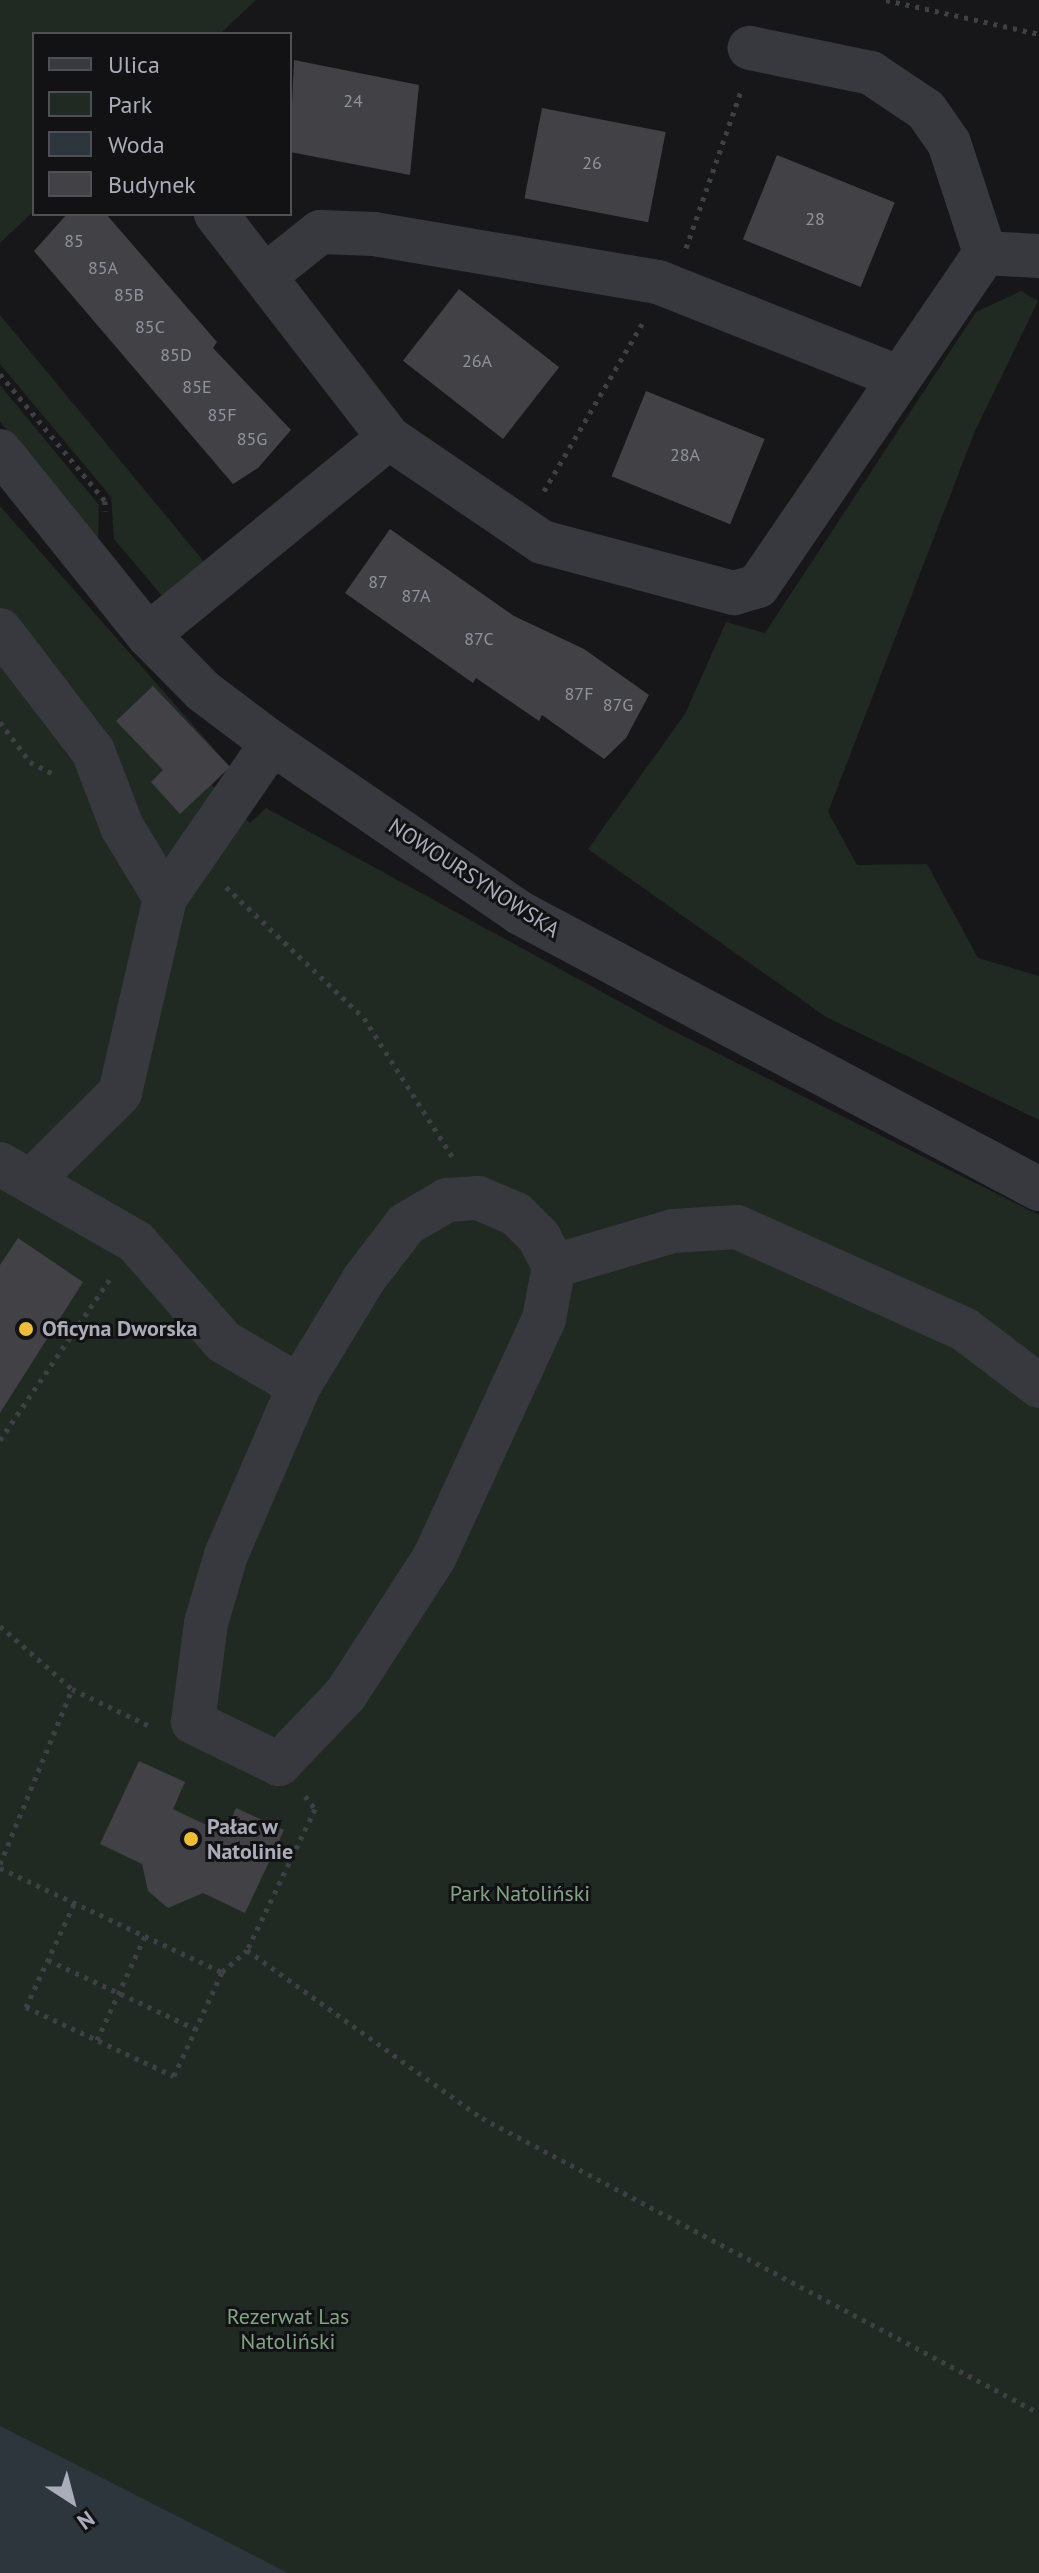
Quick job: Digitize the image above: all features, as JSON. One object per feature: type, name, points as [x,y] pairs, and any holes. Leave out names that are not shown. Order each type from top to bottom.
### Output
[{"type":"street","points":[[749,64],[871,73],[926,110],[949,143],[985,253]]},
{"type":"street","points":[[218,216],[389,438],[542,542],[734,593],[758,586],[895,376],[985,253]]},
{"type":"street","points":[[266,275],[320,232],[374,234],[665,284],[895,376]]},
{"type":"street","points":[[985,253],[1039,256]]},
{"type":"street","points":[[148,635],[389,438]]},
{"type":"street","name":"NOWOURSYNOWSKA","points":[[0,451],[148,635],[203,691],[272,743],[520,913],[1039,1189]]},
{"type":"street","points":[[0,630],[93,751],[122,827],[165,898]]},
{"type":"street","points":[[272,743],[165,898],[120,1093],[17,1171],[136,1242],[224,1342],[299,1386]]},
{"type":"street","points":[[478,1198],[516,1214],[554,1266],[544,1319],[521,1378],[434,1558],[346,1694],[279,1764],[193,1722],[206,1623],[226,1555],[299,1386],[406,1224],[447,1200],[478,1198]]},
{"type":"street","points":[[554,1266],[673,1231],[737,1227],[964,1329],[1039,1386]]},
{"type":"path","points":[[886,0],[1039,34]]},
{"type":"path","points":[[522,529],[665,284],[749,64]]},
{"type":"path","points":[[192,858],[364,1018],[478,1198]]},
{"type":"path","points":[[0,1440],[136,1242]]},
{"type":"path","points":[[0,1626],[72,1689],[161,1732],[193,1722]]},
{"type":"path","points":[[72,1689],[0,1866],[74,1904],[222,1972]]},
{"type":"path","points":[[74,1904],[26,2007],[174,2076],[222,1972],[247,1950],[315,1809],[279,1764]]},
{"type":"path","points":[[97,2040],[145,1936]]},
{"type":"path","points":[[247,1950],[482,2118],[1039,2413]]},
{"type":"path","points":[[48,1960],[196,2029]]},
{"type":"green space","points":[[0,0],[256,0],[222,32],[32,32],[32,213],[0,243]]},
{"type":"green space","points":[[1021,291],[1038,301],[975,431],[828,812],[857,865],[927,864],[978,958],[1039,976],[1039,1120],[826,1017],[588,849],[685,714],[726,622],[765,633],[976,312]]},
{"type":"green space","points":[[0,315],[205,563],[163,597],[114,539],[111,497],[0,364]]},
{"type":"green space","points":[[0,385],[99,505],[98,542],[0,422]]},
{"type":"green space","name":"Park Natoliński","points":[[0,506],[230,767],[212,785],[250,823],[266,808],[673,1031],[1039,1215],[1039,2573],[0,2573]]},
{"type":"water","points":[[0,2426],[179,2517],[288,2573],[0,2573]]},
{"type":"building","points":[[294,60],[419,85],[410,175],[292,152]]},
{"type":"building","points":[[542,108],[666,132],[648,222],[524,198]]},
{"type":"building","points":[[777,155],[895,203],[861,287],[743,239]]},
{"type":"building","points":[[65,216],[108,216],[217,342],[213,348],[291,430],[258,468],[233,484],[34,251]]},
{"type":"building","points":[[459,289],[559,367],[503,439],[403,361]]},
{"type":"building","points":[[646,391],[765,439],[730,524],[612,476]]},
{"type":"building","points":[[390,529],[514,616],[584,649],[649,695],[626,738],[604,759],[542,715],[539,721],[476,678],[473,683],[345,593]]},
{"type":"building","points":[[153,686],[230,767],[180,814],[151,782],[163,770],[116,721]]},
{"type":"building","name":"Oficyna Dworska","points":[[18,1238],[83,1282],[0,1413],[0,1265]]},
{"type":"building","name":"Pałac w Natolinie","points":[[139,1761],[185,1782],[173,1809],[225,1834],[236,1808],[284,1830],[245,1913],[203,1893],[168,1908],[148,1891],[142,1864],[100,1844]]},
{"type":"place","name":"Oficyna Dworska","points":[[26,1329]]},
{"type":"place","name":"Pałac w Natolinie","points":[[191,1839]]},
{"type":"park label","name":"Rezerwat Las Natoliński","points":[[288,2328]]}]
